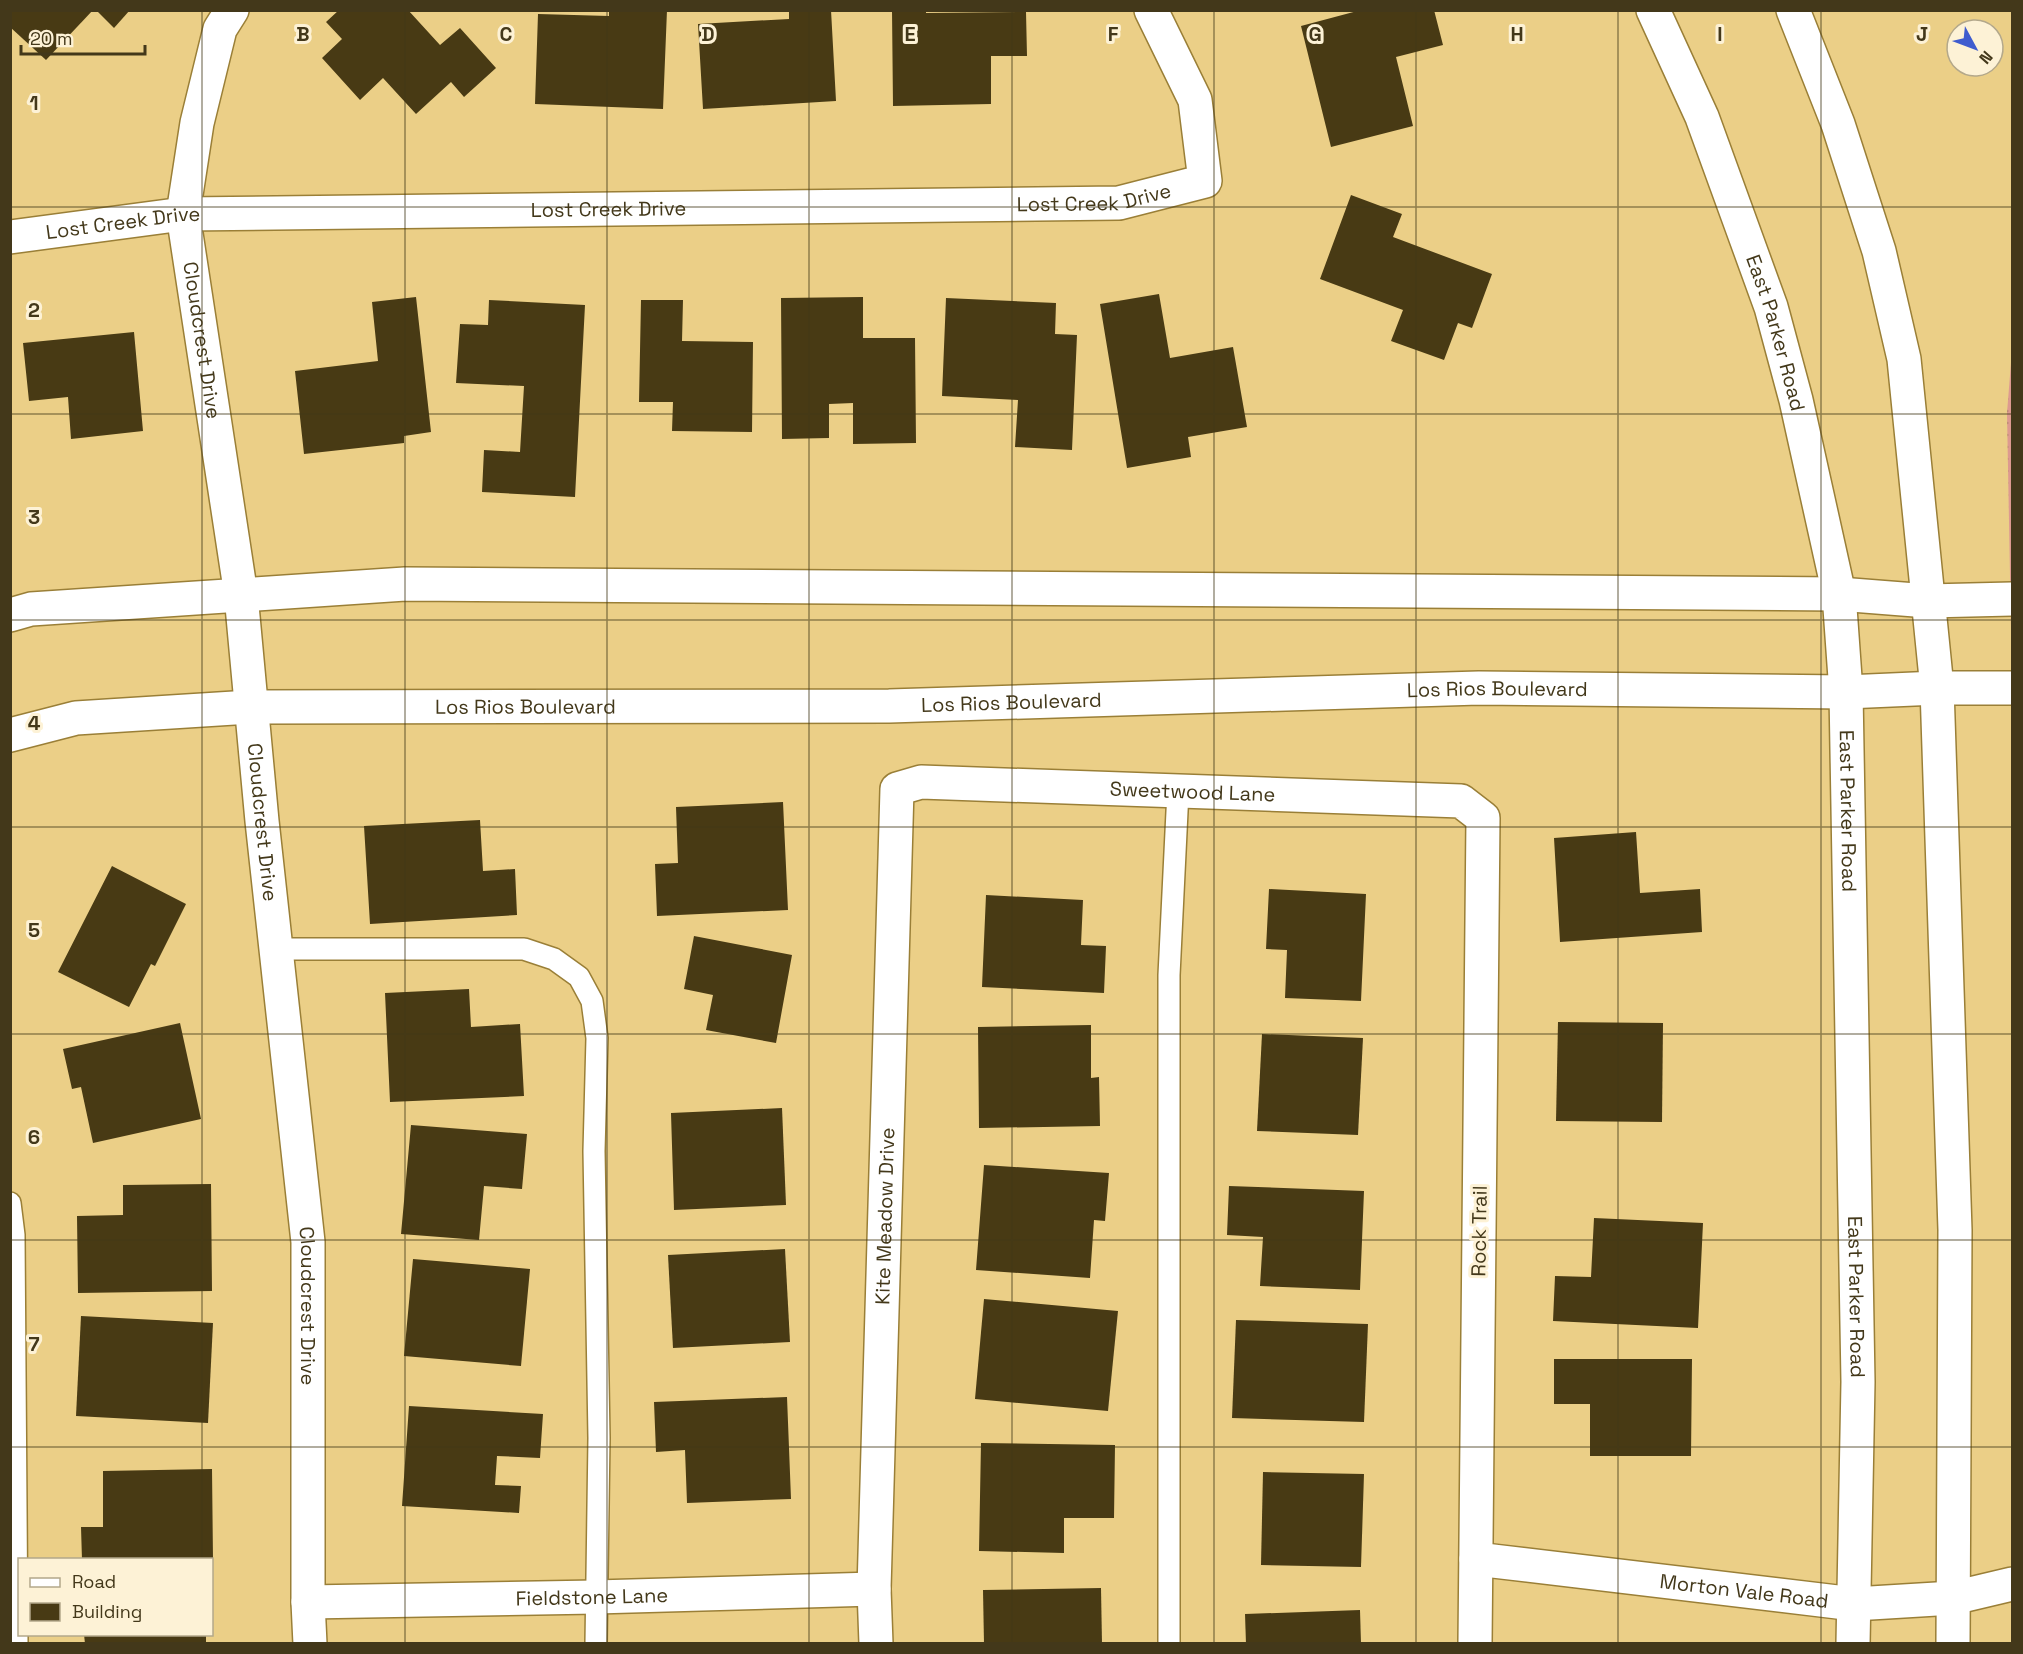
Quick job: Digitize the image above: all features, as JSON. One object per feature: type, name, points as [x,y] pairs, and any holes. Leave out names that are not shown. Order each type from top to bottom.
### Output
[{"type":"main road","name":"Cloudcrest Drive","points":[[232,10],[220,29],[196,123],[183,214],[241,595],[250,707],[308,1242],[310,1644]]},
{"type":"main road","name":"Lost Creek Drive","points":[[10,237],[183,214],[1119,203],[1204,181],[1195,100],[1150,10]]},
{"type":"main road","name":"East Parker Road","points":[[1653,10],[1702,117],[1771,307],[1796,400],[1839,594],[1846,692],[1858,1382],[1853,1644]]},
{"type":"main road","points":[[1793,10],[1838,123],[1879,251],[1902,348],[1937,688],[1955,1230],[1953,1644]]},
{"type":"main road","points":[[10,615],[31,609],[405,584],[1839,594],[1928,601],[2013,599]]},
{"type":"main road","name":"Los Rios Boulevard","points":[[10,735],[76,718],[250,707],[889,706],[1479,688],[1846,692],[1937,688],[2013,688]]},
{"type":"main road","name":"Sweetwood Lane","points":[[897,789],[921,782],[1461,801],[1482,818]]},
{"type":"main road","name":"Kite Meadow Drive","points":[[876,1644],[874,1589],[897,789]]},
{"type":"main road","name":"Rock Trail","points":[[1474,1644],[1482,818]]},
{"type":"main road","name":"Morton Vale Road","points":[[1476,1559],[1854,1604],[1953,1598],[2013,1584]]},
{"type":"main road","name":"Fieldstone Lane","points":[[308,1602],[874,1589]]},
{"type":"lane","points":[[1169,1644],[1169,975],[1178,791]]},
{"type":"lane","points":[[276,949],[524,949],[554,959],[579,977],[592,1000],[597,1038],[594,1151],[599,1438],[596,1644]]},
{"type":"lane","points":[[10,1203],[14,1235],[17,1644]]},
{"type":"shaded area","points":[[2012,350],[2012,684],[2007,413]]},
{"type":"building","points":[[10,10],[93,10],[46,60],[10,27]]},
{"type":"building","points":[[96,10],[130,10],[114,28]]},
{"type":"building","points":[[339,10],[408,10],[440,45],[460,28],[496,68],[464,97],[451,82],[416,114],[383,78],[360,100],[322,58],[342,39],[326,22]]},
{"type":"building","points":[[609,10],[667,10],[663,109],[535,104],[538,14],[609,16]]},
{"type":"building","points":[[789,10],[831,10],[836,101],[703,109],[698,24],[789,19]]},
{"type":"building","points":[[892,10],[926,10],[926,13],[1026,12],[1027,56],[991,56],[991,104],[893,106]]},
{"type":"building","points":[[1361,10],[1434,10],[1443,45],[1396,57],[1413,126],[1331,147],[1301,26]]},
{"type":"building","points":[[1351,195],[1402,214],[1393,237],[1492,274],[1472,328],[1458,323],[1444,360],[1391,341],[1403,310],[1320,279]]},
{"type":"building","points":[[1159,294],[1170,358],[1233,347],[1247,427],[1188,437],[1191,457],[1127,468],[1100,304]]},
{"type":"building","points":[[416,297],[431,432],[404,436],[404,443],[304,454],[295,371],[378,361],[372,302]]},
{"type":"building","points":[[863,297],[863,338],[915,338],[916,443],[853,444],[853,403],[829,404],[829,438],[782,439],[781,298]]},
{"type":"building","points":[[946,298],[1056,303],[1055,334],[1077,335],[1072,450],[1015,447],[1018,400],[942,396]]},
{"type":"building","points":[[489,300],[585,305],[575,497],[482,492],[484,450],[520,452],[524,386],[456,383],[460,324],[488,325]]},
{"type":"building","points":[[641,300],[683,300],[682,341],[753,342],[752,432],[672,431],[673,402],[639,402]]},
{"type":"building","points":[[134,332],[143,431],[71,439],[68,397],[29,401],[23,343]]},
{"type":"building","points":[[783,802],[788,910],[657,916],[655,864],[678,863],[676,807]]},
{"type":"building","points":[[480,820],[483,871],[515,869],[517,915],[370,924],[364,826]]},
{"type":"building","points":[[1636,832],[1640,893],[1700,889],[1702,932],[1560,942],[1554,838]]},
{"type":"building","points":[[112,866],[186,904],[155,966],[151,964],[129,1007],[58,972]]},
{"type":"building","points":[[1269,889],[1366,894],[1361,1001],[1285,998],[1287,950],[1266,949]]},
{"type":"building","points":[[986,895],[1083,900],[1081,945],[1106,946],[1104,993],[982,987]]},
{"type":"building","points":[[694,936],[792,955],[776,1043],[706,1030],[713,995],[684,989]]},
{"type":"building","points":[[469,989],[471,1027],[520,1024],[524,1096],[390,1102],[385,993]]},
{"type":"building","points":[[1558,1022],[1663,1023],[1662,1122],[1556,1121]]},
{"type":"building","points":[[180,1023],[201,1119],[93,1143],[81,1087],[72,1089],[63,1049]]},
{"type":"building","points":[[1091,1025],[1091,1078],[1099,1077],[1100,1126],[979,1128],[978,1027]]},
{"type":"building","points":[[1262,1034],[1363,1038],[1358,1135],[1257,1131]]},
{"type":"building","points":[[782,1108],[786,1205],[674,1210],[671,1113]]},
{"type":"building","points":[[411,1125],[527,1134],[522,1189],[484,1186],[479,1240],[401,1234]]},
{"type":"building","points":[[984,1165],[1109,1173],[1105,1221],[1094,1220],[1090,1278],[976,1270]]},
{"type":"building","points":[[211,1184],[212,1291],[78,1293],[77,1216],[123,1215],[123,1185]]},
{"type":"building","points":[[1229,1186],[1364,1191],[1360,1290],[1260,1286],[1263,1237],[1227,1235]]},
{"type":"building","points":[[1594,1218],[1703,1223],[1698,1328],[1553,1321],[1555,1276],[1591,1277]]},
{"type":"building","points":[[785,1249],[790,1342],[673,1348],[668,1255]]},
{"type":"building","points":[[413,1259],[530,1269],[521,1366],[404,1356]]},
{"type":"building","points":[[984,1299],[1118,1311],[1108,1411],[975,1399]]},
{"type":"building","points":[[81,1316],[213,1323],[208,1423],[76,1416]]},
{"type":"building","points":[[1236,1320],[1368,1324],[1364,1422],[1232,1418]]},
{"type":"building","points":[[1554,1359],[1692,1359],[1691,1456],[1590,1456],[1590,1404],[1554,1404]]},
{"type":"building","points":[[787,1397],[791,1499],[687,1503],[685,1450],[656,1452],[654,1402]]},
{"type":"building","points":[[409,1406],[543,1414],[540,1458],[497,1456],[495,1485],[521,1486],[519,1513],[402,1506]]},
{"type":"building","points":[[981,1443],[1115,1445],[1114,1518],[1064,1518],[1064,1553],[979,1551]]},
{"type":"building","points":[[212,1469],[213,1558],[82,1558],[81,1527],[103,1527],[103,1471]]},
{"type":"building","points":[[1263,1472],[1364,1474],[1361,1567],[1261,1565]]},
{"type":"building","points":[[1101,1588],[1102,1644],[984,1644],[983,1590]]},
{"type":"building","points":[[1360,1610],[1361,1644],[1246,1644],[1245,1614]]},
{"type":"building","points":[[84,1636],[206,1636],[206,1644],[85,1644]]}]
